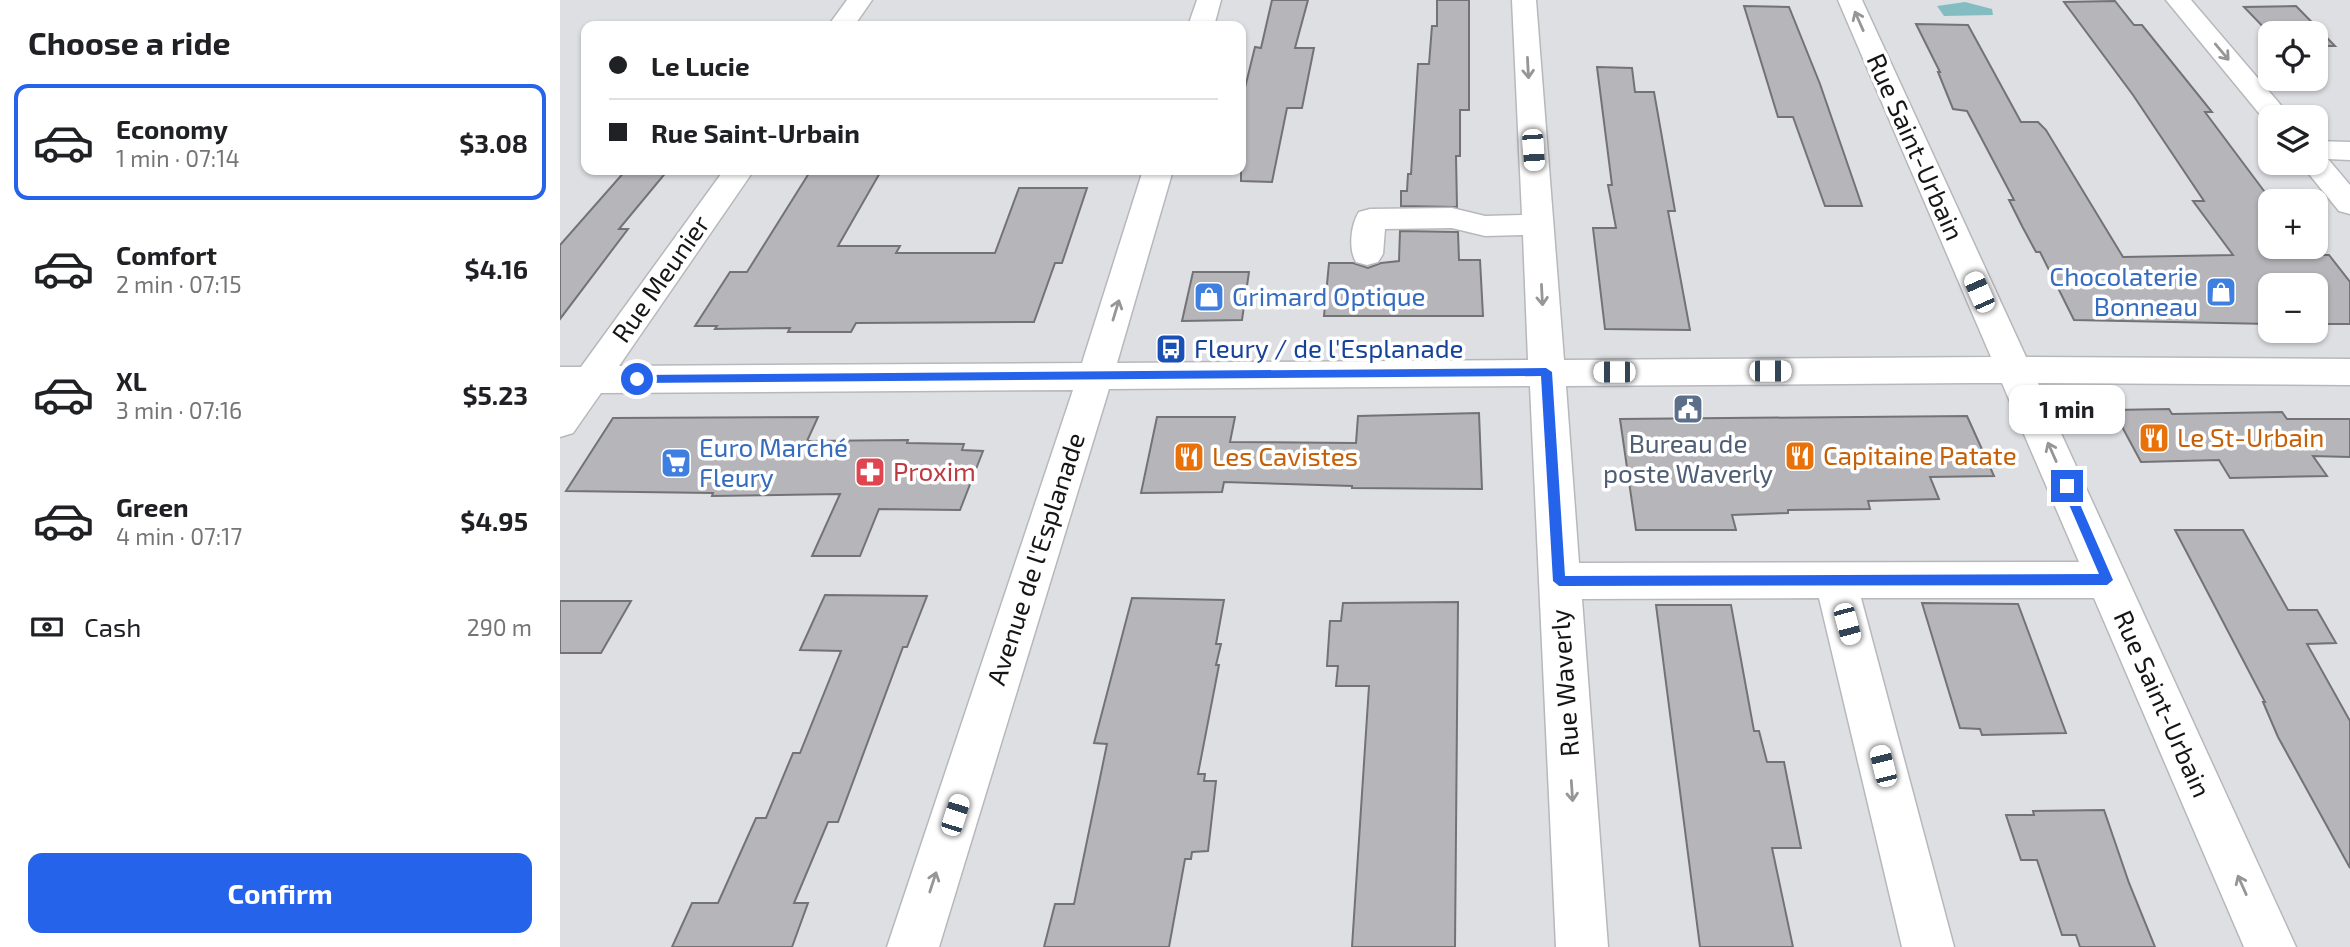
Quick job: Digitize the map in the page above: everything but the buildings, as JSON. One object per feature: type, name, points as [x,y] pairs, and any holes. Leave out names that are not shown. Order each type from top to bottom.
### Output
[{"type":"street","points":[[845,21],[860,0]]},
{"type":"street","points":[[1203,21],[1209,0]]},
{"type":"street","name":"Rue Waverly","points":[[1524,0],[1582,947]]},
{"type":"street","name":"Rue Saint-Urbain","points":[[1850,0],[2270,947]]},
{"type":"street","points":[[2178,0],[2267,105]]},
{"type":"street","points":[[2328,150],[2350,151]]},
{"type":"street","name":"Rue Meunier","points":[[560,423],[575,380],[735,175]]},
{"type":"street","name":"Avenue de l'Esplanade","points":[[913,947],[1096,375],[1156,175]]},
{"type":"street","points":[[2325,175],[2350,204]]},
{"type":"street","points":[[1367,254],[1370,219],[1452,218],[1474,237],[1538,225]]},
{"type":"street","points":[[575,380],[1546,372],[2350,372]]},
{"type":"street","points":[[1835,580],[1928,947]]},
{"type":"street","points":[[1559,581],[2107,580]]},
{"type":"water","points":[[1965,2],[1992,9],[1993,15],[1944,16],[1937,6]]},
{"type":"place","name":"Chocolaterie Bonneau","points":[[2221,292]]},
{"type":"place","name":"Grimard Optique","points":[[1209,297]]},
{"type":"place","name":"Fleury / de l'Esplanade","points":[[1171,349]]},
{"type":"place","name":"Bureau de poste Waverly","points":[[1688,409]]},
{"type":"place","name":"Le St-Urbain","points":[[2154,438]]},
{"type":"place","name":"Capitaine Patate","points":[[1800,456]]},
{"type":"place","name":"Les Cavistes","points":[[1189,457]]},
{"type":"place","name":"Euro Marché Fleury","points":[[676,463]]},
{"type":"place","name":"Proxim","points":[[870,472]]},
{"type":"route","points":[[637,379],[1546,372],[1559,581],[2107,580],[2067,486]]}]
